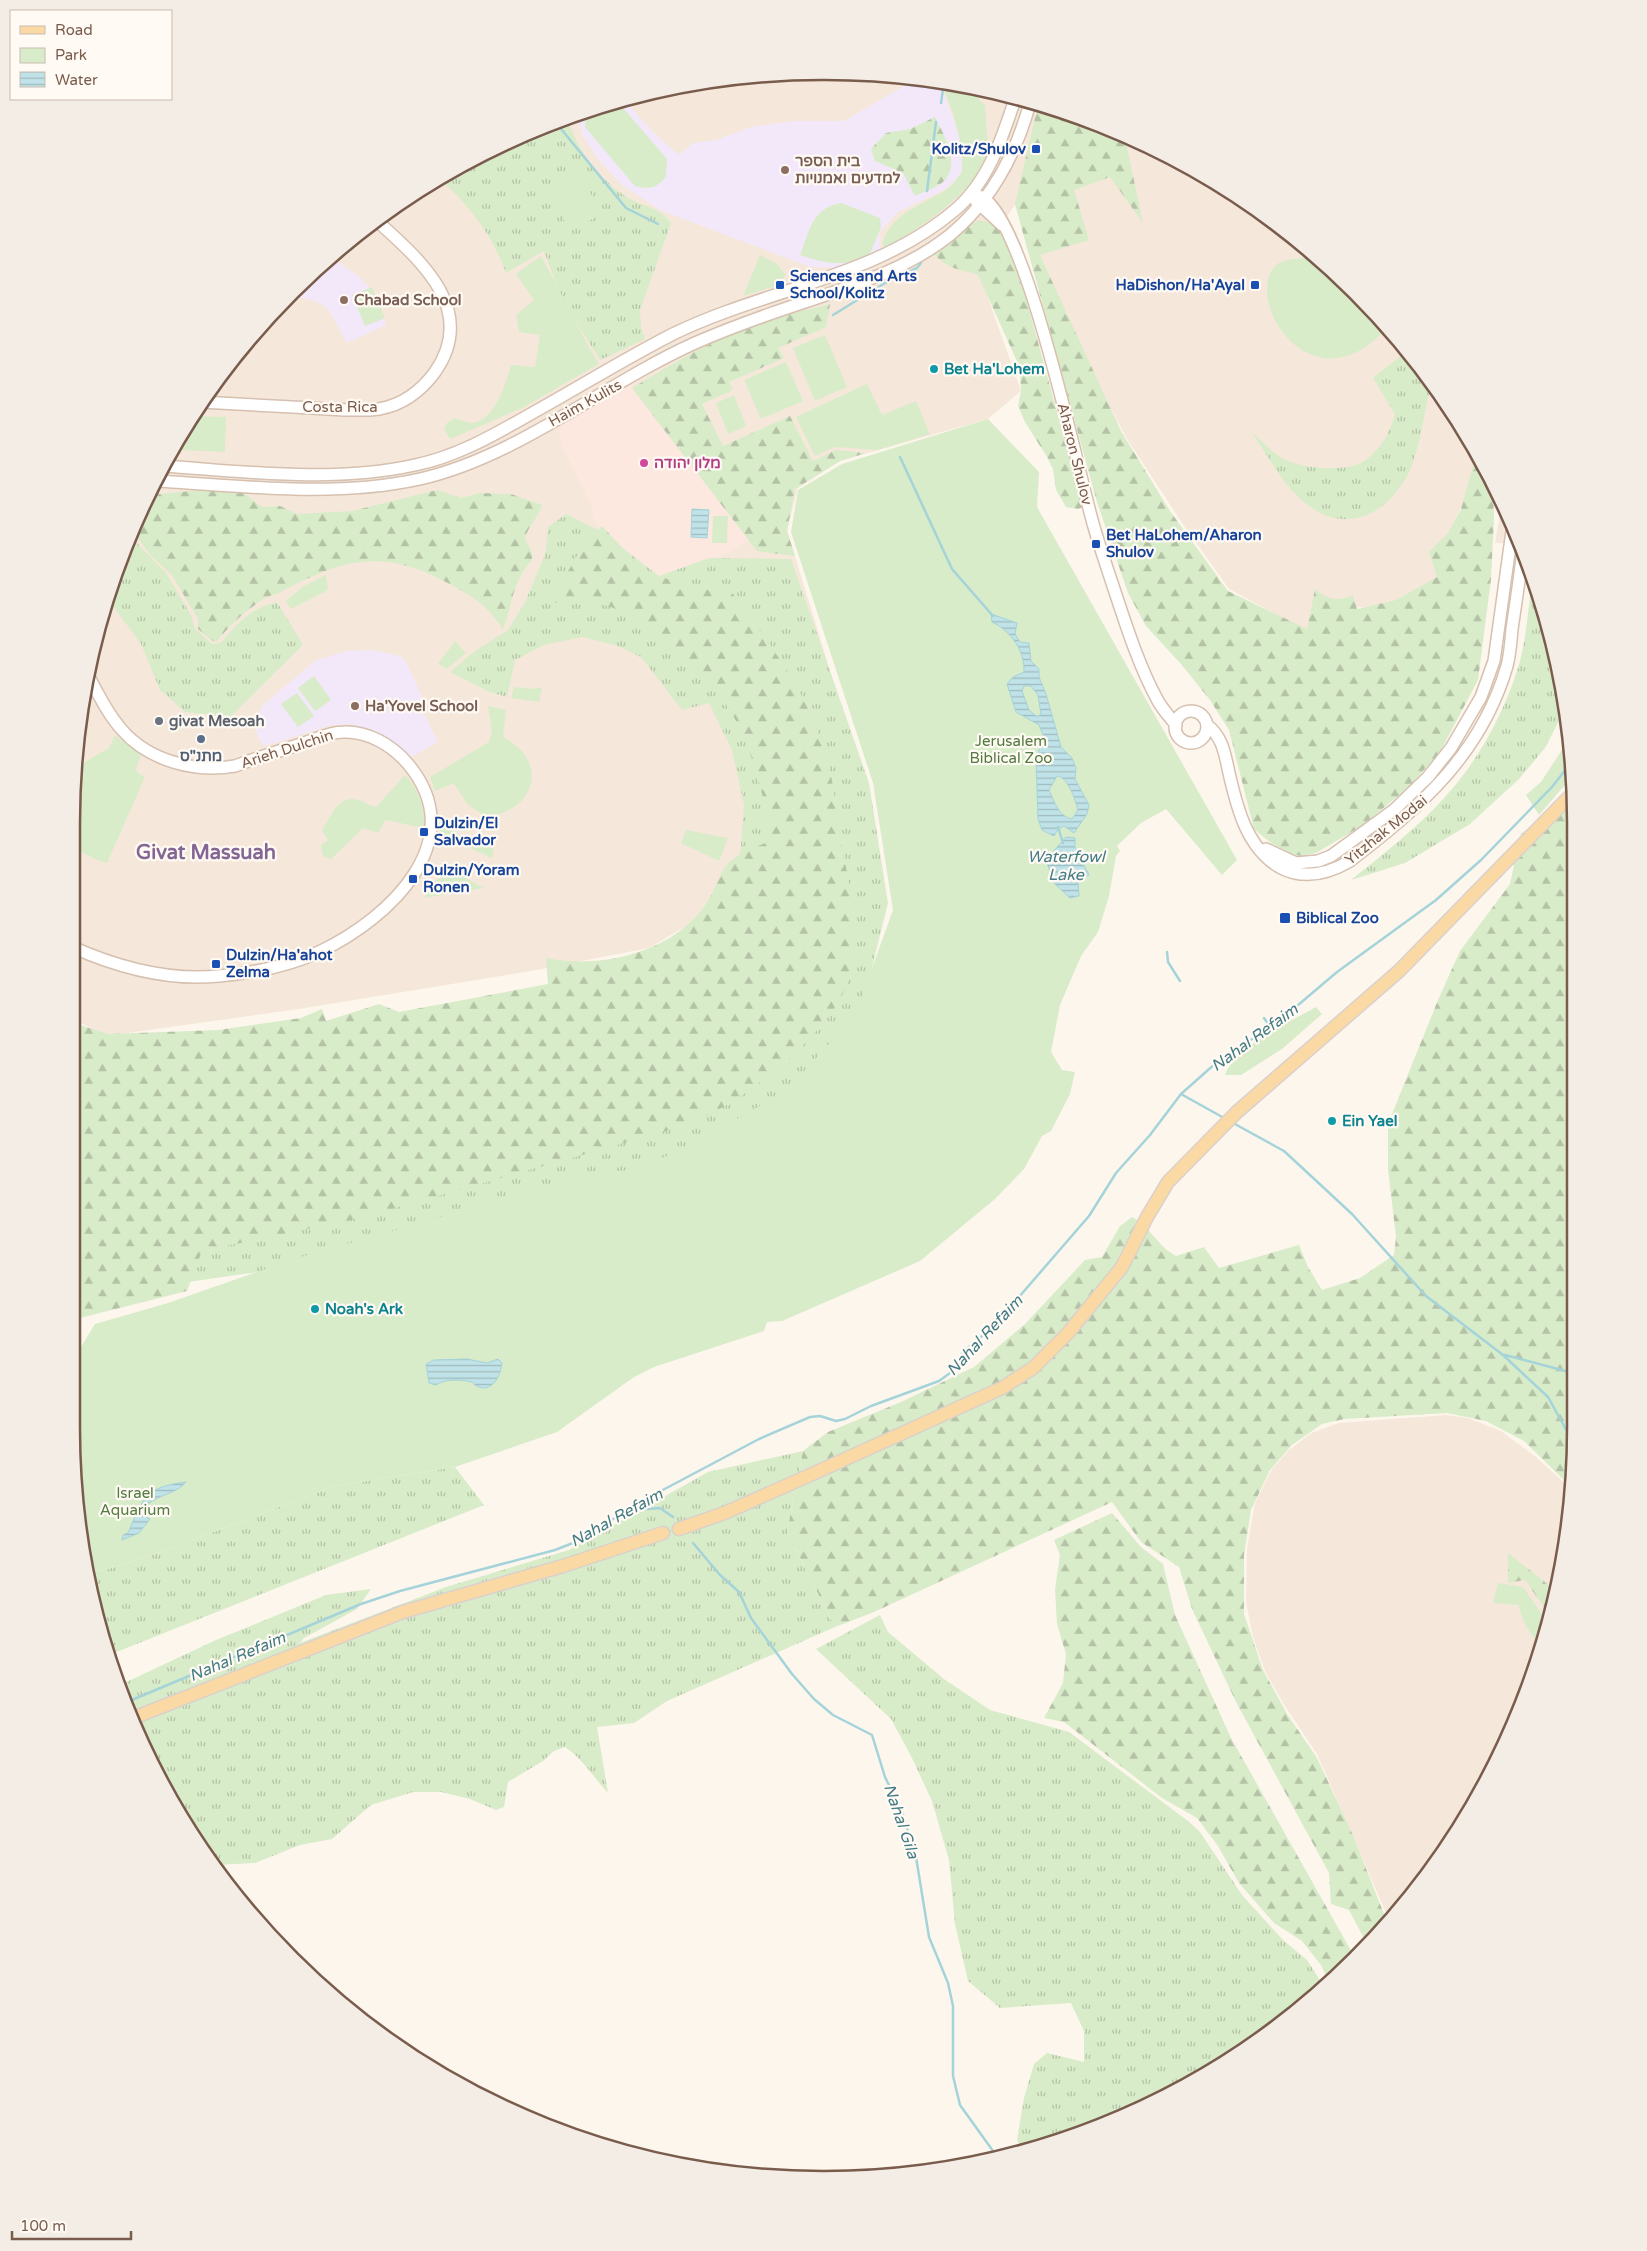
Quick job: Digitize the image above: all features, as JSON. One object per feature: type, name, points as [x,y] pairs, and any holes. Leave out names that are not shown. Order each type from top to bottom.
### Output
[{"type":"main road","points":[[679,1528],[727,1512],[854,1455],[1002,1388],[1033,1368],[1068,1333],[1122,1267],[1147,1216],[1168,1182],[1229,1121],[1399,971],[1566,800]]},
{"type":"main road","points":[[139,1716],[403,1612],[563,1566],[663,1533]]},
{"type":"street","name":"Haim Kulits","points":[[172,466],[323,476],[399,468],[448,456],[480,442],[689,327],[762,298],[882,256],[938,223],[956,210],[971,194],[989,168],[1013,104]]},
{"type":"street","name":"Haim Kulits","points":[[165,480],[324,490],[375,486],[436,475],[470,463],[514,442],[692,344],[894,269],[932,248],[965,221],[995,184],[1018,140],[1028,109]]},
{"type":"street","points":[[965,221],[978,214],[995,215],[993,193],[995,184]]},
{"type":"street","name":"Aharon Shulov","points":[[971,194],[995,215],[1005,227],[1016,248],[1036,308],[1065,411],[1091,516],[1109,573],[1157,700],[1176,725]]},
{"type":"street","name":"Costa Rica","points":[[211,402],[340,409],[379,409],[408,398],[428,381],[445,353],[449,324],[446,302],[428,270],[382,226]]},
{"type":"street","name":"Yitzhak Modai","points":[[1246,827],[1265,848],[1285,859],[1304,863],[1318,861],[1343,850],[1394,810],[1428,776],[1462,731],[1481,696],[1494,661],[1511,541]]},
{"type":"street","name":"Yitzhak Modai","points":[[1207,725],[1218,736],[1225,754],[1237,804],[1246,827],[1259,850],[1277,865],[1297,875],[1315,875],[1337,868],[1350,861],[1421,804],[1462,756],[1485,719],[1507,664],[1521,566]]},
{"type":"street","name":"Aharon Shulov","points":[[1149,681],[1163,704],[1172,711],[1183,714]]},
{"type":"street","name":"Arieh Dulchin","points":[[80,950],[140,970],[218,977],[256,971],[304,958],[352,933],[393,899],[417,870],[426,849],[432,826],[431,805],[426,788],[416,773],[391,748],[371,737],[356,732],[342,732],[235,766],[220,768],[191,766],[157,755],[130,738],[116,722],[93,684]]},
{"type":"street","points":[[1204,738],[1207,725],[1204,718],[1198,713],[1190,712],[1183,714],[1176,725],[1178,737],[1186,742],[1195,743],[1204,738],[1212,738],[1218,742],[1225,754]]},
{"type":"shaded area","points":[[824,80],[921,86],[969,94],[1016,105],[1062,119],[1152,157],[1195,180],[1237,205],[1314,265],[1382,333],[1413,371],[1442,410],[1475,466],[1469,490],[1453,525],[1433,556],[1438,577],[1381,609],[1356,607],[1307,631],[1229,589],[1180,520],[1127,439],[1091,371],[1015,205],[975,261],[1021,391],[988,419],[840,461],[798,488],[787,530],[833,680],[878,884],[681,929],[649,948],[531,971],[299,1009],[106,1036],[80,1023],[80,824],[86,726],[94,678],[105,631],[119,585],[157,495],[205,410],[234,371],[265,333],[333,265],[410,205],[495,157],[539,137],[585,119],[631,105],[678,94],[726,86]]},
{"type":"shaded area","name":"בית הספר למדעים ואמנויות","points":[[906,85],[943,90],[960,138],[962,163],[961,176],[944,190],[898,212],[879,233],[880,252],[839,268],[810,267],[660,210],[622,185],[598,159],[582,134],[579,121],[629,106],[657,136],[679,155],[693,143],[717,140],[751,127],[792,121],[844,121]]},
{"type":"shaded area","name":"Chabad School","points":[[337,262],[361,278],[376,297],[386,325],[347,343],[328,309],[316,301],[299,297]]},
{"type":"shaded area","points":[[627,380],[752,538],[661,593],[594,521],[592,507],[563,448],[559,434],[560,423]]},
{"type":"shaded area","points":[[1500,516],[1512,543],[1495,543]]},
{"type":"shaded area","points":[[372,650],[400,656],[406,662],[425,703],[420,706],[438,742],[411,757],[389,738],[351,724],[332,725],[264,746],[259,740],[255,727],[258,714],[264,704],[315,661],[346,651]]},
{"type":"shaded area","points":[[1446,1415],[1468,1418],[1501,1431],[1536,1457],[1564,1483],[1561,1525],[1553,1573],[1542,1620],[1528,1666],[1510,1712],[1490,1756],[1442,1841],[1386,1913],[1317,1754],[1283,1703],[1265,1671],[1253,1637],[1246,1602],[1247,1548],[1255,1503],[1272,1469],[1288,1451],[1311,1433],[1339,1423]]},
{"type":"green space","points":[[943,90],[978,96],[979,100],[985,105],[987,135],[991,153],[982,169],[959,196],[917,228],[886,248],[882,244],[886,233],[900,217],[946,190],[962,172],[957,126]]},
{"type":"green space","points":[[623,108],[667,159],[666,176],[653,187],[635,186],[585,127],[586,119]]},
{"type":"green space","points":[[1037,111],[1062,119],[1127,145],[1143,223],[1110,177],[1074,190],[1089,240],[1040,255],[1121,431],[1170,511],[1228,591],[1307,629],[1315,589],[1333,599],[1342,599],[1353,595],[1357,609],[1396,600],[1437,577],[1429,552],[1448,533],[1461,509],[1473,464],[1490,495],[1494,503],[1494,519],[1491,579],[1478,680],[1440,752],[1408,788],[1360,827],[1316,853],[1302,856],[1294,855],[1271,843],[1254,829],[1229,730],[1210,700],[1181,664],[1146,626],[1128,593],[1097,502],[1015,204]]},
{"type":"green space","points":[[935,117],[950,150],[951,167],[943,182],[915,196],[903,173],[875,161],[871,149],[886,133],[910,129]]},
{"type":"green space","points":[[570,125],[583,152],[606,181],[625,196],[662,213],[671,223],[640,310],[641,328],[645,339],[600,360],[576,322],[568,316],[544,251],[506,273],[495,247],[479,222],[445,184],[495,157]]},
{"type":"green space","points":[[578,170],[602,214],[570,231],[546,187]]},
{"type":"green space","points":[[841,203],[880,218],[881,227],[868,258],[834,263],[800,255],[813,222],[818,215],[831,206]]},
{"type":"green space","points":[[976,221],[993,224],[999,228],[1004,234],[1017,265],[1083,507],[1078,509],[1066,507],[1056,490],[1053,469],[1025,422],[1018,406],[1021,391],[1020,368],[978,275],[948,266],[932,252]]},
{"type":"green space","points":[[760,255],[777,264],[786,275],[776,286],[743,296]]},
{"type":"green space","points":[[541,256],[599,364],[522,408],[450,439],[444,429],[447,423],[454,418],[473,423],[488,415],[498,400],[511,365],[535,367],[540,335],[519,332],[516,315],[534,300],[516,274]]},
{"type":"green space","points":[[1306,258],[1349,298],[1382,333],[1357,352],[1331,358],[1307,353],[1288,338],[1274,319],[1267,297],[1269,277],[1279,263],[1287,260]]},
{"type":"green space","points":[[372,287],[385,318],[365,326],[352,295]]},
{"type":"green space","points":[[830,304],[826,327],[778,348],[784,358],[729,382],[733,390],[702,404],[723,446],[790,416],[813,461],[836,450],[866,453],[840,461],[795,489],[787,531],[795,556],[757,551],[632,388],[682,359],[734,333],[792,313]]},
{"type":"green space","points":[[825,335],[847,387],[815,401],[793,348]]},
{"type":"green space","points":[[1401,356],[1429,392],[1419,442],[1412,465],[1400,488],[1390,500],[1366,516],[1338,519],[1324,515],[1300,499],[1292,490],[1251,431],[1276,454],[1303,466],[1337,468],[1348,467],[1364,461],[1384,441],[1395,414],[1373,378]]},
{"type":"green space","points":[[786,362],[803,401],[761,419],[744,380]]},
{"type":"green space","points":[[867,384],[882,415],[916,401],[930,434],[878,450],[835,447],[815,456],[796,417]]},
{"type":"green space","points":[[734,395],[746,426],[728,434],[716,403]]},
{"type":"green space","points":[[201,416],[226,417],[225,452],[181,450]]},
{"type":"green space","name":"Jerusalem Biblical Zoo","points":[[988,419],[1039,472],[1037,507],[1237,860],[1222,875],[1166,809],[1141,823],[1117,846],[1120,851],[1116,856],[1109,896],[1098,932],[1081,956],[1060,1005],[1051,1052],[1062,1070],[1075,1072],[1070,1094],[1051,1131],[1042,1136],[1024,1169],[995,1199],[920,1261],[782,1321],[767,1322],[764,1331],[654,1367],[634,1377],[557,1432],[455,1467],[334,1486],[155,1554],[105,1570],[94,1571],[86,1525],[82,1476],[80,1348],[95,1324],[168,1303],[294,1259],[594,1173],[630,1170],[683,1150],[786,1091],[855,1015],[893,910],[873,783],[791,532],[798,490],[842,464]]},
{"type":"green space","points":[[210,489],[242,492],[262,507],[280,506],[297,514],[352,511],[437,490],[462,498],[479,493],[511,494],[542,505],[525,538],[532,553],[532,560],[520,576],[503,629],[491,613],[478,601],[423,571],[382,562],[362,562],[343,565],[324,572],[267,597],[240,617],[216,642],[198,629],[198,619],[172,575],[151,556],[138,538],[158,494]]},
{"type":"green space","points":[[566,514],[600,531],[659,576],[709,558],[791,559],[869,783],[888,903],[859,1020],[774,1132],[292,1267],[80,1297],[80,1288],[176,1060],[658,972],[740,858],[744,805],[732,750],[709,703],[682,710],[641,657],[618,646],[582,637],[544,645],[515,660],[507,697],[487,691],[450,672],[475,651],[508,630],[525,602],[545,555],[548,527]]},
{"type":"green space","points":[[713,516],[728,516],[727,543],[712,543]]},
{"type":"green space","points":[[602,526],[633,559],[653,575],[719,593],[733,594],[770,644],[792,679],[811,716],[829,767],[839,835],[850,889],[853,925],[852,962],[841,998],[812,1036],[773,1072],[733,1101],[716,1111],[690,1122],[663,1132],[360,1218],[202,1251],[187,1291],[80,1318],[80,1025],[109,1034],[218,1030],[301,1018],[322,1009],[326,1021],[379,1004],[399,1012],[548,984],[546,958],[566,961],[608,959],[650,948],[668,938],[700,912],[730,861],[749,849],[769,842],[762,793],[752,758],[731,712],[704,676],[669,642],[650,628],[608,606],[587,600],[549,604],[581,549]]},
{"type":"green space","points":[[136,542],[166,573],[191,615],[195,629],[212,644],[221,643],[252,612],[277,602],[303,645],[230,717],[185,712],[160,690],[141,644],[113,606]]},
{"type":"green space","points":[[326,575],[328,590],[291,609],[286,601],[302,587]]},
{"type":"green space","points":[[1531,594],[1553,678],[1560,719],[1545,748],[1519,779],[1470,824],[1405,863],[1351,880],[1423,819],[1445,797],[1469,767],[1490,734],[1507,698],[1520,661]]},
{"type":"green space","points":[[455,641],[466,653],[447,669],[438,664]]},
{"type":"green space","points":[[314,676],[331,700],[315,711],[298,688]]},
{"type":"green space","points":[[514,687],[534,689],[542,687],[539,702],[511,698]]},
{"type":"green space","points":[[297,693],[314,716],[298,727],[281,704]]},
{"type":"green space","points":[[488,706],[506,710],[503,737],[518,747],[527,759],[531,771],[531,784],[526,795],[516,805],[503,813],[486,817],[467,804],[454,783],[435,791],[430,777],[489,742],[492,731]]},
{"type":"green space","points":[[115,735],[141,755],[136,769],[138,773],[145,777],[107,863],[80,852],[80,824],[83,763],[109,748]]},
{"type":"green space","points":[[1563,748],[1565,784],[1539,815],[1526,795],[1541,782]]},
{"type":"green space","points":[[405,775],[420,799],[424,828],[385,820],[378,833],[363,828],[331,859],[323,856],[321,845],[328,840],[322,830],[340,803],[351,799],[376,807]]},
{"type":"green space","points":[[1566,793],[1567,1428],[1565,1481],[1524,1441],[1486,1421],[1447,1413],[1344,1419],[1322,1424],[1292,1445],[1270,1470],[1251,1510],[1244,1555],[1244,1614],[1263,1670],[1287,1714],[1317,1758],[1352,1833],[1384,1915],[1364,1938],[1349,1910],[1331,1904],[1329,1873],[1236,1702],[1192,1609],[1179,1567],[1141,1542],[1112,1502],[874,1612],[835,1627],[787,1532],[803,1451],[828,1432],[901,1402],[974,1367],[1025,1324],[1085,1260],[1102,1257],[1120,1226],[1132,1217],[1139,1221],[1169,1252],[1176,1256],[1204,1247],[1219,1268],[1299,1245],[1308,1267],[1322,1290],[1360,1278],[1394,1255],[1396,1237],[1388,1169],[1388,1124],[1460,951],[1510,884],[1514,865],[1511,851],[1519,843],[1521,834],[1546,814]]},
{"type":"green space","points":[[440,818],[452,830],[464,838],[494,849],[492,858],[437,833]]},
{"type":"green space","points":[[686,830],[728,838],[719,861],[681,843]]},
{"type":"green space","points":[[452,871],[484,888],[424,898],[435,881]]},
{"type":"green space","points":[[1316,1007],[1322,1014],[1282,1049],[1241,1075],[1225,1075],[1231,1064],[1240,1054],[1252,1045],[1279,1027]]},
{"type":"green space","points":[[803,1451],[787,1532],[835,1627],[667,1701],[634,1723],[597,1727],[608,1793],[582,1762],[565,1747],[554,1751],[543,1761],[508,1782],[504,1807],[496,1810],[470,1799],[441,1792],[413,1792],[371,1805],[332,1839],[300,1845],[255,1863],[223,1865],[205,1841],[157,1756],[125,1682],[216,1640],[326,1595],[371,1589],[357,1609],[304,1638],[300,1643],[446,1587],[569,1550],[708,1472]]},
{"type":"green space","points":[[455,1467],[484,1505],[115,1653],[94,1571],[105,1570],[155,1554],[334,1486]]},
{"type":"green space","points":[[1112,1513],[1141,1547],[1163,1564],[1175,1615],[1231,1738],[1351,1951],[1325,1975],[1321,1965],[1302,1941],[1274,1923],[1239,1883],[1218,1846],[1197,1818],[1162,1798],[1064,1722],[1044,1718],[1063,1683],[1066,1654],[1057,1624],[1055,1589],[1060,1555],[1054,1540]]},
{"type":"green space","points":[[1508,1553],[1550,1586],[1545,1608],[1525,1580],[1508,1583]]},
{"type":"green space","points":[[1498,1583],[1523,1587],[1543,1616],[1536,1639],[1527,1627],[1518,1605],[1493,1603]]},
{"type":"green space","points":[[880,1615],[888,1632],[944,1679],[990,1710],[1069,1732],[1200,1832],[1242,1895],[1283,1940],[1307,1960],[1320,1980],[1237,2046],[1195,2071],[1152,2094],[1108,2114],[1062,2132],[1020,2145],[1017,2140],[1024,2098],[1034,2064],[1047,2053],[1084,2062],[1084,2031],[1071,2003],[1000,2008],[968,1981],[955,1924],[949,1860],[932,1801],[891,1719],[816,1649]]},
{"type":"water","points":[[692,509],[709,510],[707,538],[691,537]]},
{"type":"water","points":[[991,614],[1017,623],[1015,634],[1020,642],[1029,643],[1031,661],[1039,669],[1039,677],[1046,694],[1061,747],[1072,758],[1076,768],[1075,779],[1089,805],[1087,814],[1074,833],[1064,826],[1058,829],[1054,836],[1042,830],[1038,819],[1036,759],[1044,737],[1039,725],[1016,712],[1007,684],[1013,677],[1024,672],[1024,664],[1016,642],[992,622]],"holes":[[[1024,686],[1031,686],[1038,695],[1041,715],[1036,716],[1029,710],[1022,691]],[[1057,776],[1061,777],[1068,784],[1075,800],[1078,810],[1072,819],[1067,818],[1060,812],[1049,790]]]},
{"type":"water","name":"Waterfowl Lake","points":[[1066,837],[1075,838],[1075,847],[1089,875],[1078,880],[1079,896],[1070,898],[1054,883],[1046,860]]},
{"type":"water","points":[[467,1359],[487,1363],[498,1359],[502,1363],[498,1378],[491,1385],[482,1388],[472,1382],[462,1380],[453,1380],[436,1385],[429,1383],[426,1364],[434,1360]]},
{"type":"water","points":[[186,1482],[178,1489],[148,1504],[147,1518],[150,1519],[139,1533],[122,1540],[123,1535],[128,1533],[147,1496],[162,1487]]},
{"type":"waterway","points":[[941,103],[943,90]]},
{"type":"waterway","points":[[927,191],[936,122]]},
{"type":"waterway","points":[[561,129],[626,208],[658,224]]},
{"type":"waterway","points":[[833,315],[885,283],[917,268],[921,263]]},
{"type":"waterway","points":[[900,457],[952,569],[993,616]]},
{"type":"waterway","name":"Nahal Refaim","points":[[132,1700],[361,1604],[400,1591],[555,1550],[578,1541],[642,1501],[759,1439],[810,1417],[820,1416],[836,1421],[845,1419],[871,1406],[939,1381],[950,1373],[964,1351],[993,1327],[1089,1216],[1116,1173],[1150,1135],[1181,1094],[1225,1055],[1271,1028],[1337,972],[1436,900],[1481,860],[1552,787],[1565,771]]},
{"type":"waterway","points":[[1058,827],[1063,843]]},
{"type":"waterway","points":[[1167,952],[1168,962],[1180,981]]},
{"type":"waterway","points":[[1264,1018],[1271,1028]]},
{"type":"waterway","points":[[1181,1094],[1224,1118]]},
{"type":"waterway","points":[[1233,1123],[1284,1151],[1352,1214],[1426,1296],[1503,1355],[1548,1397],[1567,1431]]},
{"type":"waterway","points":[[1505,1355],[1567,1371]]},
{"type":"waterway","name":"Nahal Gila","points":[[642,1501],[648,1509],[660,1508],[673,1517]]},
{"type":"waterway","name":"Nahal Gila","points":[[693,1543],[720,1575],[739,1592],[751,1618],[792,1674],[814,1699],[833,1715],[872,1735],[885,1777],[902,1812],[916,1857],[929,1937],[948,1983],[953,2006],[953,2076],[960,2105],[993,2151]]},
{"type":"place","name":"Kolitz/Shulov","points":[[1036,149]]},
{"type":"place","name":"בית הספר למדעים ואמנויות","points":[[785,170]]},
{"type":"place","name":"Sciences and Arts School/Kolitz","points":[[780,285]]},
{"type":"place","name":"HaDishon/Ha'Ayal","points":[[1255,285]]},
{"type":"place","name":"Chabad School","points":[[344,300]]},
{"type":"place","name":"Bet Ha'Lohem","points":[[934,369]]},
{"type":"place","name":"מלון יהודה","points":[[644,463]]},
{"type":"place","name":"Bet HaLohem/Aharon Shulov","points":[[1096,544]]},
{"type":"place","name":"Ha'Yovel School","points":[[355,706]]},
{"type":"place","name":"givat Mesoah","points":[[159,721]]},
{"type":"place","name":"מתנ\"ס","points":[[201,739]]},
{"type":"place","name":"Dulzin/El Salvador","points":[[424,832]]},
{"type":"place","name":"Dulzin/Yoram Ronen","points":[[413,879]]},
{"type":"place","name":"Biblical Zoo","points":[[1285,918]]},
{"type":"place","name":"Dulzin/Ha'ahot Zelma","points":[[216,964]]},
{"type":"place","name":"Ein Yael","points":[[1332,1121]]},
{"type":"place","name":"Noah's Ark","points":[[315,1309]]},
{"type":"district","name":"Givat Massuah","points":[[206,852]]},
{"type":"park label","name":"Israel Aquarium","points":[[135,1502]]}]
